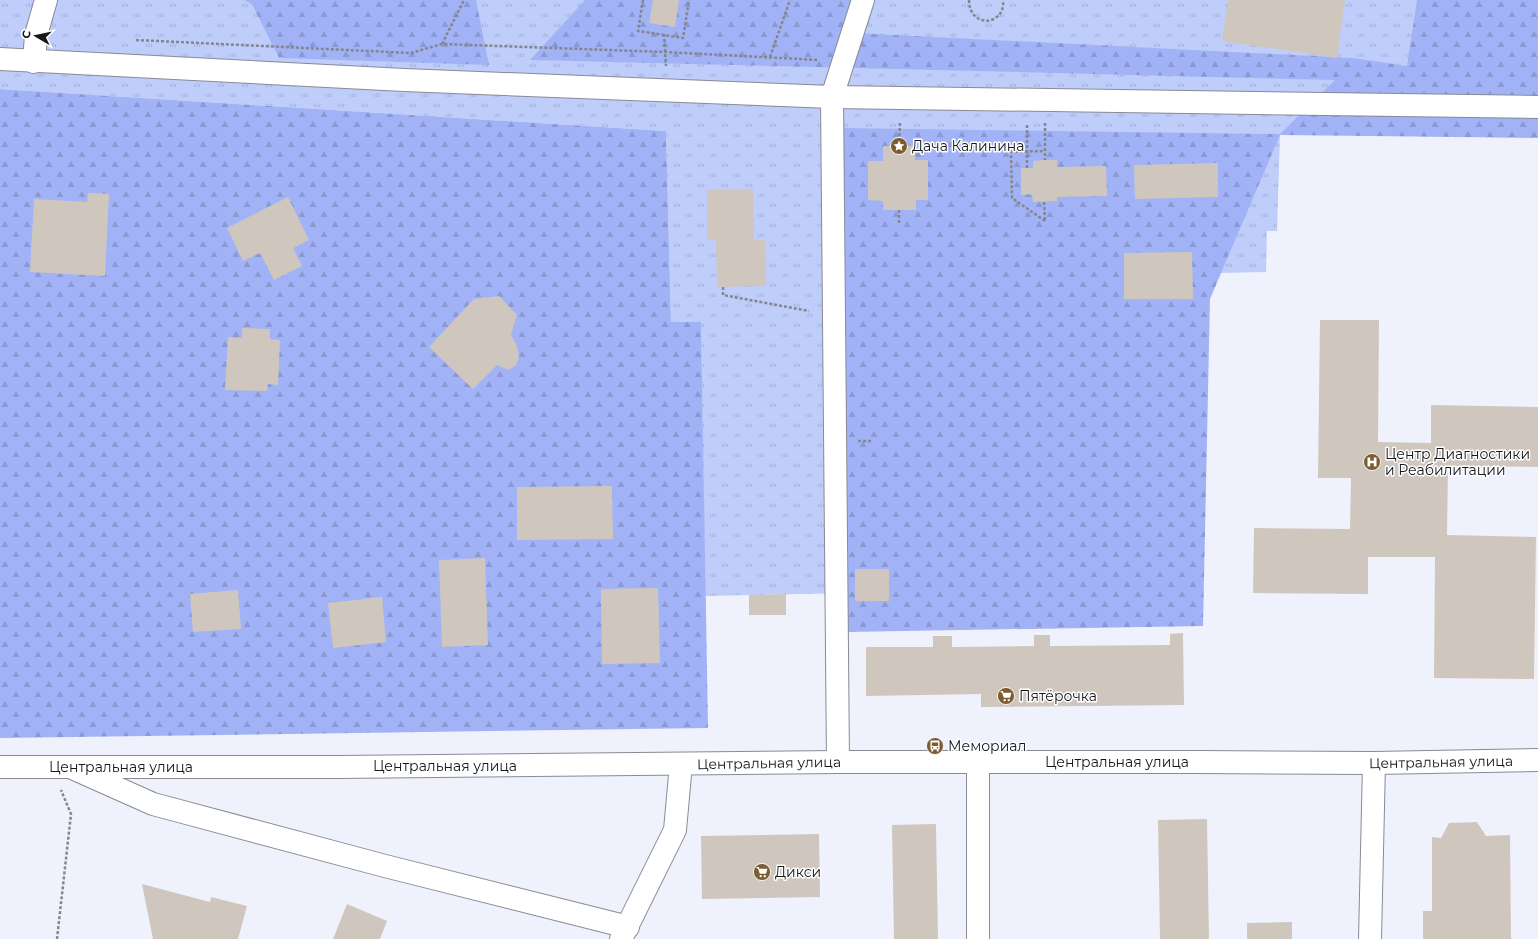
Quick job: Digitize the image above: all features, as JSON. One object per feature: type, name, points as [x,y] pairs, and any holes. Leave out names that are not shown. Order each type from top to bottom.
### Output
[{"type":"main road","points":[[34,62],[36,35],[46,0]]},
{"type":"main road","points":[[838,762],[832,97],[863,0]]},
{"type":"main road","points":[[0,59],[34,62],[832,97],[1036,101],[1538,106]]},
{"type":"main road","name":"Центральная улица","points":[[0,767],[838,762],[1374,763],[1538,760]]},
{"type":"main road","points":[[978,763],[978,939]]},
{"type":"main road","points":[[1370,939],[1374,763]]},
{"type":"main road","points":[[70,767],[154,804],[385,866],[625,933],[675,830],[681,764]]},
{"type":"path","points":[[442,44],[464,0]]},
{"type":"path","points":[[643,0],[638,31],[684,38],[689,0]]},
{"type":"path","points":[[770,57],[790,0]]},
{"type":"path","points":[[968,0],[969,9],[972,14],[978,19],[984,21],[992,20],[998,16],[1002,10],[1003,0]]},
{"type":"path","points":[[664,34],[668,90]]},
{"type":"path","points":[[131,40],[410,53],[442,44],[665,52],[825,60]]},
{"type":"path","points":[[1036,101],[1045,151],[1045,160]]},
{"type":"path","points":[[1027,168],[1027,152],[1036,101]]},
{"type":"path","points":[[1044,202],[1045,222],[1012,198],[1011,152],[1045,151]]},
{"type":"path","points":[[899,210],[899,224]]},
{"type":"path","points":[[723,287],[723,295],[808,312],[834,311]]},
{"type":"path","points":[[57,939],[71,814],[58,785]]},
{"type":"green space","points":[[0,0],[1538,0],[1538,138],[1280,134],[1277,231],[1267,231],[1266,272],[1220,273],[854,593],[705,596],[701,322],[671,322],[666,131],[0,89]]},
{"type":"green space","points":[[244,0],[476,0],[489,65],[279,58],[252,4]]},
{"type":"green space","points":[[585,0],[857,0],[855,33],[1353,58],[1407,66],[1417,0],[1538,0],[1538,138],[1280,135],[1210,299],[1203,626],[847,632],[842,128],[1280,134],[1335,80],[530,60]]},
{"type":"green space","points":[[0,89],[666,131],[671,322],[701,322],[708,728],[0,738]]},
{"type":"building","points":[[653,0],[679,0],[675,27],[649,23]]},
{"type":"building","points":[[1228,0],[1345,0],[1337,58],[1222,41]]},
{"type":"building","points":[[883,146],[915,146],[915,160],[928,160],[928,200],[916,200],[916,210],[883,210],[883,201],[868,200],[868,161],[883,161]]},
{"type":"building","points":[[1057,160],[1057,167],[1106,166],[1107,196],[1057,197],[1057,201],[1033,202],[1032,194],[1021,195],[1021,168],[1033,168],[1033,161]]},
{"type":"building","points":[[1218,163],[1218,197],[1135,199],[1134,165]]},
{"type":"building","points":[[753,189],[754,240],[765,240],[766,286],[717,287],[716,240],[707,240],[707,190]]},
{"type":"building","points":[[88,193],[109,194],[105,276],[30,272],[34,199],[87,202]]},
{"type":"building","points":[[288,197],[309,240],[293,248],[302,266],[274,280],[260,253],[243,261],[227,228]]},
{"type":"building","points":[[1192,252],[1193,299],[1124,299],[1124,253]]},
{"type":"building","points":[[499,296],[517,315],[511,335],[517,346],[519,358],[516,365],[509,370],[497,365],[473,389],[429,347],[474,299]]},
{"type":"building","points":[[1320,320],[1379,320],[1378,442],[1431,443],[1431,405],[1538,407],[1538,467],[1448,466],[1447,535],[1536,537],[1534,679],[1434,678],[1435,557],[1368,557],[1368,594],[1253,593],[1254,528],[1350,529],[1351,478],[1318,478]]},
{"type":"building","points":[[242,328],[270,329],[270,339],[280,340],[278,385],[268,384],[267,391],[225,390],[228,337],[242,338]]},
{"type":"building","points":[[612,486],[613,539],[517,540],[517,487]]},
{"type":"building","points":[[485,558],[488,645],[442,647],[439,560]]},
{"type":"building","points":[[855,569],[889,569],[889,601],[855,601]]},
{"type":"building","points":[[658,588],[660,663],[602,664],[601,589]]},
{"type":"building","points":[[238,590],[241,629],[193,632],[190,594]]},
{"type":"building","points":[[786,594],[786,615],[749,615],[749,595]]},
{"type":"building","points":[[382,597],[386,642],[333,648],[328,603]]},
{"type":"building","points":[[1183,633],[1184,705],[981,707],[981,694],[866,696],[866,647],[933,647],[933,636],[952,636],[952,647],[1034,646],[1034,635],[1050,635],[1050,646],[1170,645],[1170,634]]},
{"type":"building","points":[[1207,819],[1209,939],[1160,939],[1158,820]]},
{"type":"building","points":[[1477,822],[1486,836],[1510,835],[1511,939],[1423,939],[1423,911],[1432,911],[1432,837],[1441,838],[1449,823]]},
{"type":"building","points":[[936,824],[938,939],[894,939],[892,825]]},
{"type":"building","points":[[819,834],[820,897],[702,899],[701,836]]},
{"type":"building","points":[[142,884],[210,902],[211,897],[247,906],[238,939],[153,939]]},
{"type":"building","points":[[347,904],[387,921],[380,939],[333,939]]},
{"type":"building","points":[[1292,922],[1292,939],[1247,939],[1247,923]]},
{"type":"place","name":"Дача Калинина","points":[[899,146]]},
{"type":"place","name":"Центр Диагностики и Реабилитации","points":[[1372,462]]},
{"type":"place","name":"Пятёрочка","points":[[1006,696]]},
{"type":"place","name":"Мемориал","points":[[935,746]]},
{"type":"place","name":"Дикси","points":[[762,872]]}]
